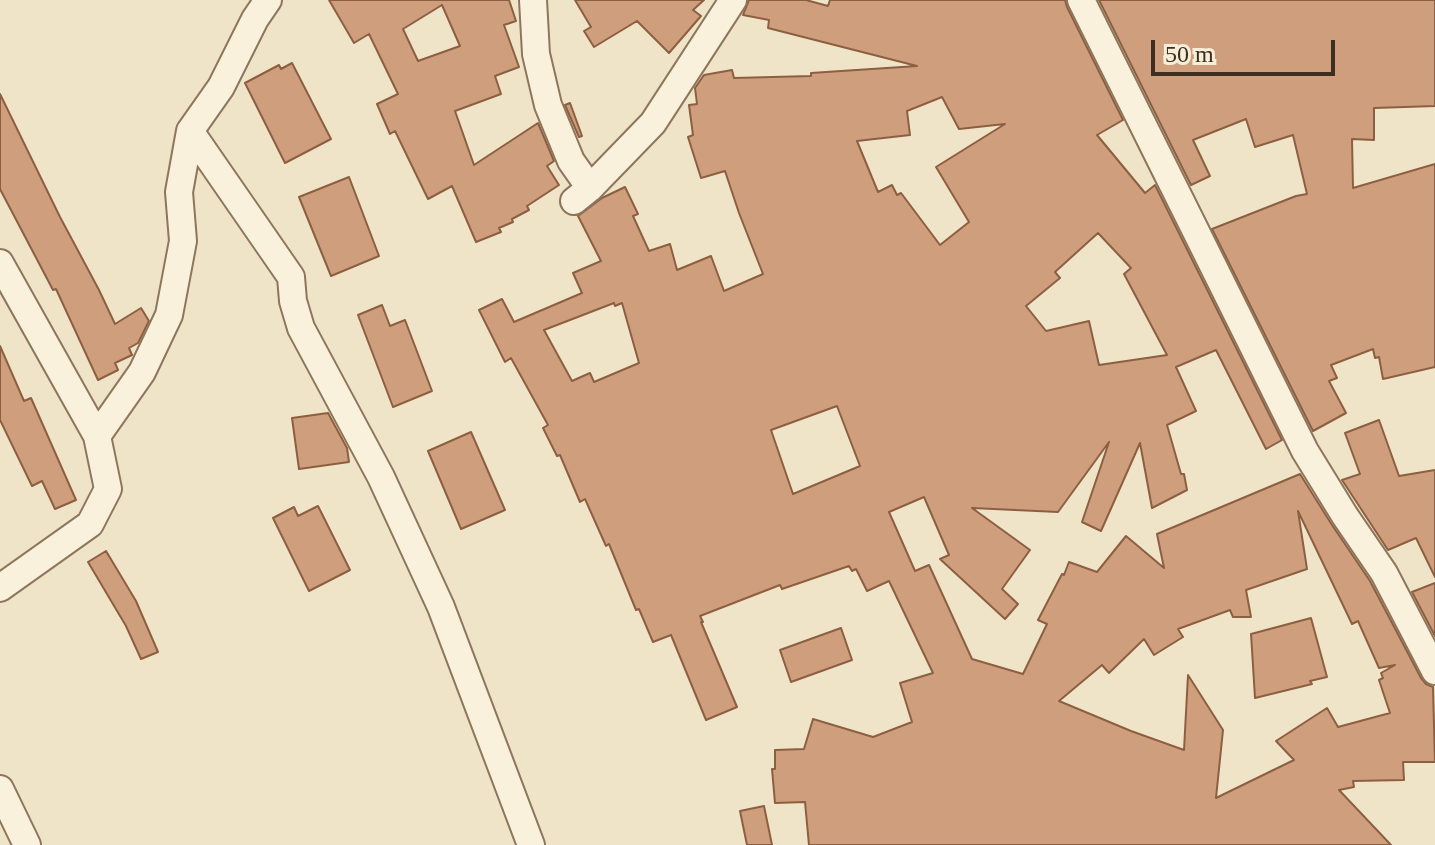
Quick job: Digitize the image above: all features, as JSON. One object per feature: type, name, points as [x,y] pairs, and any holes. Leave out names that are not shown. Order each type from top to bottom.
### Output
[{"type":"street","points":[[97,436],[142,372],[169,315],[183,241],[179,192],[190,131],[221,87],[255,19],[268,0]]},
{"type":"street","points":[[533,0],[536,54],[548,105],[582,195],[653,123],[733,0]]},
{"type":"street","points":[[1081,0],[1305,451],[1384,573],[1435,671]]},
{"type":"street","points":[[190,131],[291,277],[293,301],[301,328],[381,477],[441,607],[531,845]]},
{"type":"street","points":[[0,263],[97,436],[108,489],[90,524],[0,588]]},
{"type":"street","points":[[0,789],[27,845]]},
{"type":"building","points":[[329,0],[509,0],[516,21],[504,25],[519,67],[495,76],[501,94],[455,111],[474,165],[538,123],[554,161],[547,166],[559,185],[527,206],[529,210],[512,219],[513,222],[499,228],[501,232],[476,242],[452,186],[428,199],[395,131],[390,134],[377,104],[398,94],[369,34],[354,43]],"holes":[[[442,5],[460,46],[418,61],[403,29]]]},
{"type":"building","points":[[575,0],[704,0],[693,10],[701,16],[669,53],[637,21],[594,47],[584,31],[591,27]]},
{"type":"building","points":[[749,0],[806,0],[828,6],[830,0],[1065,0],[1123,120],[1097,135],[1145,193],[1155,185],[1282,440],[1266,449],[1216,350],[1176,367],[1196,411],[1167,425],[1187,490],[1152,508],[1140,443],[1101,531],[1082,522],[1109,442],[1058,512],[972,508],[1030,550],[1002,589],[1018,604],[1005,619],[940,559],[949,555],[924,497],[889,512],[915,571],[929,565],[972,659],[1023,674],[1047,624],[1038,620],[1069,562],[1097,572],[1126,536],[1164,568],[1157,534],[1300,474],[1370,581],[1421,678],[1433,687],[1435,762],[1403,762],[1404,780],[1353,781],[1354,787],[1339,790],[1391,845],[809,845],[805,802],[775,803],[772,769],[775,769],[775,750],[804,749],[813,719],[873,737],[912,722],[900,683],[933,673],[889,581],[867,591],[856,569],[852,571],[849,566],[782,589],[780,585],[700,616],[737,707],[706,720],[671,635],[653,642],[639,609],[636,610],[609,544],[606,546],[585,499],[580,502],[560,455],[557,456],[543,428],[548,425],[511,358],[505,362],[479,310],[502,299],[514,322],[582,293],[573,273],[601,261],[578,216],[602,198],[625,187],[638,214],[633,216],[649,251],[670,244],[677,270],[711,256],[724,291],[763,274],[725,171],[701,178],[688,137],[693,135],[689,105],[697,104],[695,88],[704,75],[732,70],[734,78],[811,76],[811,73],[917,66],[768,28],[769,20],[743,15]],"holes":[[[942,97],[959,129],[1005,124],[936,167],[969,222],[940,245],[892,185],[878,192],[857,141],[910,135],[907,111]],[[1098,233],[1131,268],[1124,274],[1167,355],[1099,365],[1089,321],[1046,331],[1026,306],[1060,278],[1055,272]],[[614,303],[615,306],[622,303],[639,363],[594,382],[590,373],[572,381],[544,330]],[[837,406],[860,466],[793,494],[771,430]],[[1298,511],[1352,624],[1358,621],[1379,668],[1395,665],[1381,673],[1383,678],[1379,680],[1390,713],[1338,727],[1327,708],[1276,741],[1294,760],[1216,798],[1223,730],[1188,675],[1184,750],[1059,701],[1102,665],[1109,673],[1144,639],[1154,655],[1183,637],[1178,629],[1230,610],[1233,617],[1251,617],[1246,590],[1307,569]]]},
{"type":"building","points":[[1099,0],[1435,0],[1435,106],[1374,108],[1374,140],[1352,139],[1353,188],[1435,164],[1435,367],[1383,379],[1379,357],[1375,358],[1373,349],[1331,365],[1337,378],[1329,381],[1346,413],[1313,431],[1212,229],[1307,194],[1293,135],[1255,147],[1246,119],[1193,140],[1210,176],[1191,185]]},
{"type":"building","points":[[292,63],[331,139],[285,163],[245,83],[279,65],[281,69]]},
{"type":"building","points":[[0,94],[115,324],[141,308],[149,321],[138,343],[129,348],[132,355],[115,363],[118,370],[98,380],[56,289],[53,290],[0,189]]},
{"type":"building","points":[[570,103],[582,136],[579,137],[565,105]]},
{"type":"building","points":[[349,177],[379,256],[331,276],[299,197]]},
{"type":"building","points":[[382,305],[390,326],[405,320],[432,391],[393,407],[358,315]]},
{"type":"building","points":[[0,346],[24,401],[31,398],[76,500],[55,509],[42,481],[32,486],[0,420]]},
{"type":"building","points":[[328,413],[347,448],[349,462],[299,469],[292,418]]},
{"type":"building","points":[[1379,420],[1399,476],[1435,470],[1435,577],[1416,538],[1388,550],[1342,480],[1360,474],[1345,433]]},
{"type":"building","points":[[471,432],[505,510],[461,529],[428,451]]},
{"type":"building","points":[[318,506],[350,570],[309,591],[273,518],[294,507],[298,516]]},
{"type":"building","points":[[106,551],[136,601],[158,652],[141,659],[126,626],[88,562]]},
{"type":"building","points":[[1435,583],[1435,636],[1412,592]]},
{"type":"building","points":[[1311,618],[1327,677],[1310,681],[1312,684],[1255,698],[1251,634]]},
{"type":"building","points":[[841,628],[852,660],[791,682],[780,650]]},
{"type":"building","points":[[764,806],[772,845],[747,845],[740,811]]}]
